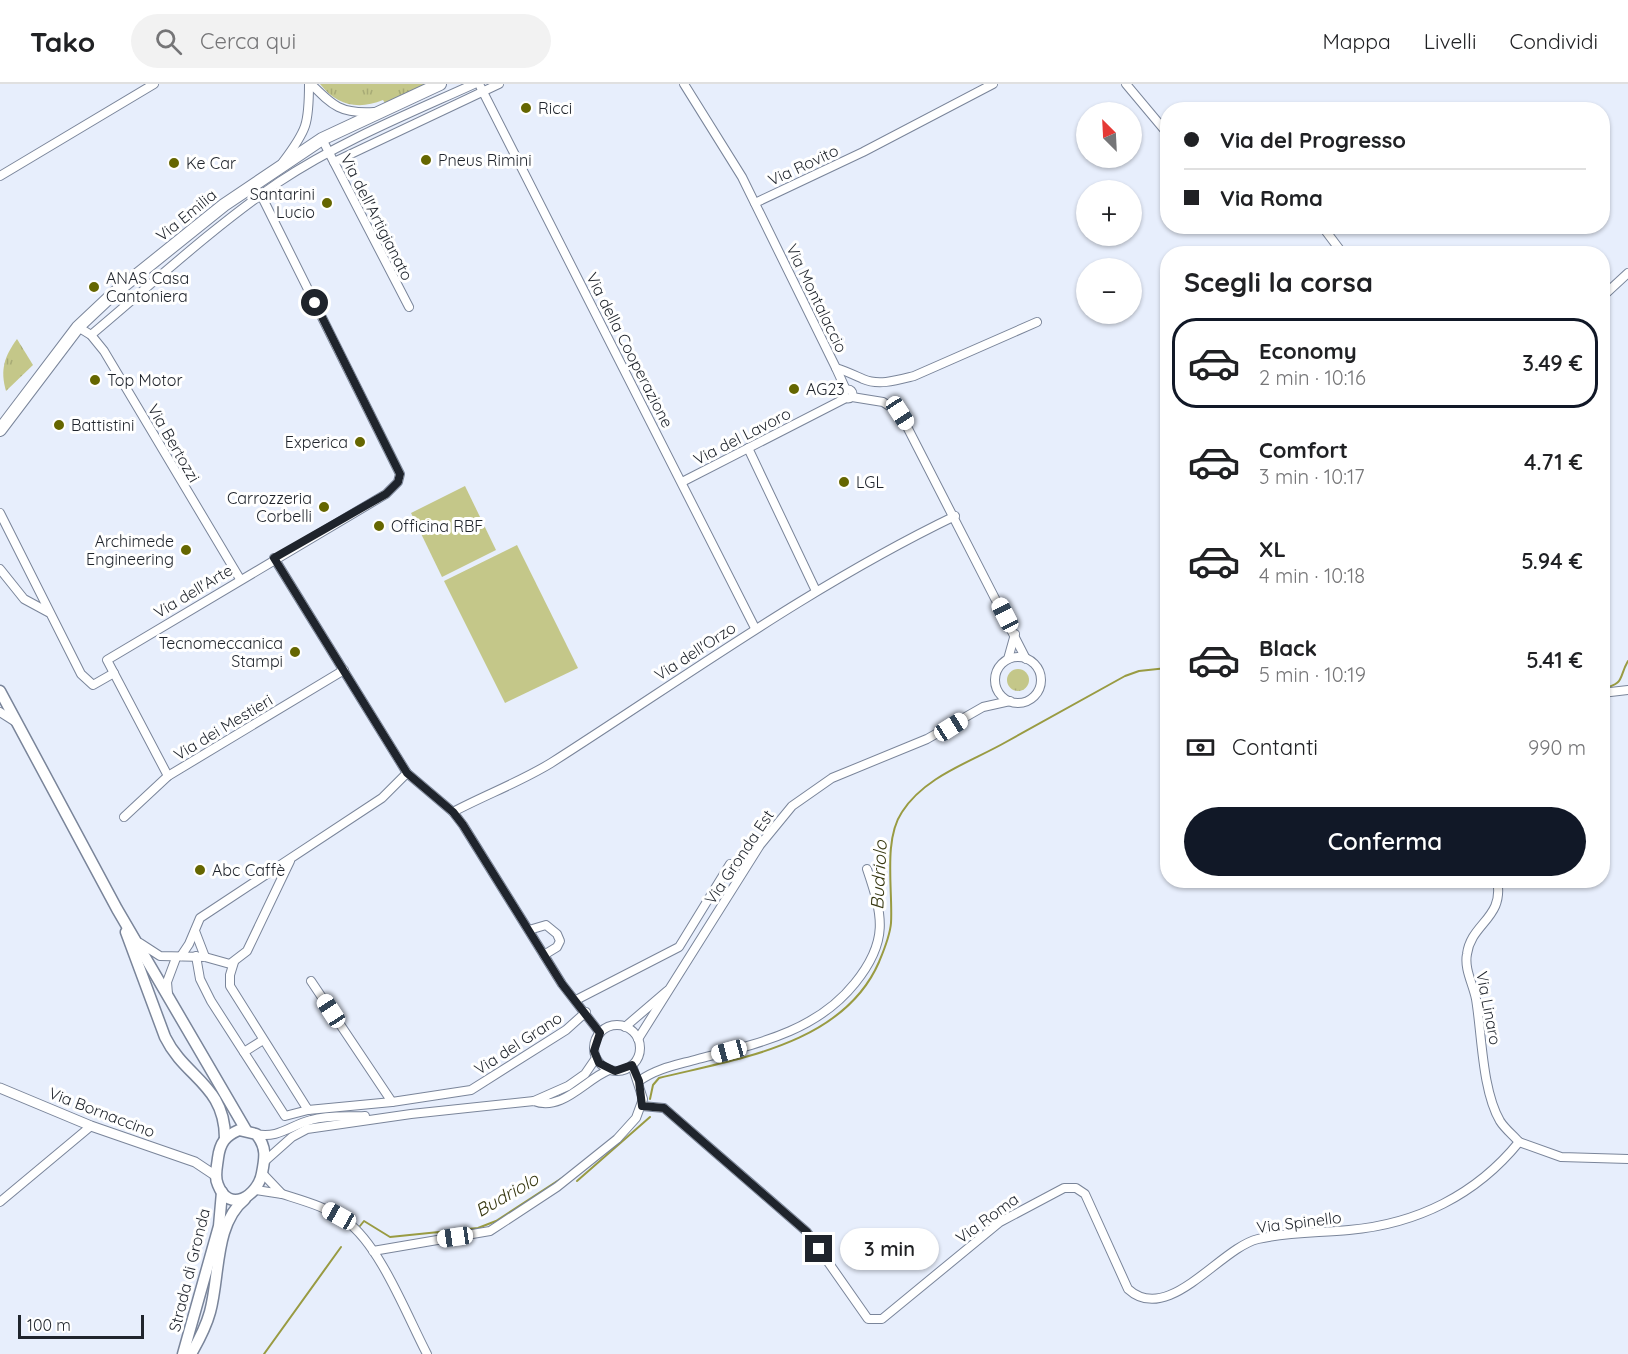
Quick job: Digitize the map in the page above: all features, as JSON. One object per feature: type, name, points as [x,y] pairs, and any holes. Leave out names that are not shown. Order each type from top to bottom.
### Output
[{"type":"main road","name":"Via Emilia","points":[[0,430],[78,327],[176,244],[280,165],[322,139],[441,84]]},
{"type":"main road","points":[[0,690],[117,909],[251,1132],[265,1150],[262,1173],[256,1190],[247,1197],[234,1199],[222,1192],[216,1176],[218,1155],[225,1138],[225,1120],[213,1093],[170,1047],[117,909]]},
{"type":"main road","points":[[225,1138],[239,1130],[251,1132]]},
{"type":"main road","name":"Strada di Gronda","points":[[183,1354],[219,1226],[222,1192]]},
{"type":"main road","name":"Strada di Gronda","points":[[191,1354],[210,1312],[216,1267],[231,1216],[247,1197]]},
{"type":"street","points":[[0,176],[154,84]]},
{"type":"street","points":[[310,84],[334,106],[350,112],[378,112]]},
{"type":"street","points":[[280,165],[300,139],[309,118],[310,84]]},
{"type":"street","points":[[91,334],[185,254],[261,195],[328,152],[474,84]]},
{"type":"street","name":"Via della Cooperazione","points":[[479,84],[755,628]]},
{"type":"street","points":[[334,162],[499,84]]},
{"type":"street","name":"Via Montalaccio","points":[[684,84],[728,152],[836,368],[875,382],[897,381],[914,376],[1037,322]]},
{"type":"street","name":"Via Rovito","points":[[755,203],[863,152],[993,84]]},
{"type":"street","points":[[1126,84],[1160,125]]},
{"type":"street","points":[[440,100],[445,111]]},
{"type":"street","points":[[393,122],[398,132]]},
{"type":"street","name":"Via dell'Artigianato","points":[[322,139],[409,307]]},
{"type":"street","name":"Via dell'Arte","points":[[114,673],[107,660],[274,558],[386,494],[398,482],[400,474],[261,195]]},
{"type":"street","points":[[176,244],[185,254]]},
{"type":"street","points":[[1610,290],[1628,273]]},
{"type":"street","name":"Via Bertozzi","points":[[78,327],[91,334],[114,367],[240,579]]},
{"type":"street","points":[[836,368],[848,395]]},
{"type":"street","name":"Via del Lavoro","points":[[682,482],[848,395]]},
{"type":"street","name":"Via Gronda Est","points":[[632,1065],[639,1053],[638,1039],[760,845],[792,806],[832,777],[927,739],[983,707],[1031,698],[1040,686],[1038,670],[1026,659],[955,516],[900,413],[882,402],[848,395]]},
{"type":"street","points":[[748,448],[816,591]]},
{"type":"street","points":[[0,513],[87,681],[93,685],[114,673],[168,776]]},
{"type":"street","name":"Via dell'Orzo","points":[[453,812],[551,763],[755,628],[880,553],[955,516]]},
{"type":"street","name":"Via del Grano","points":[[196,956],[200,979],[285,1116],[308,1110],[392,1102],[471,1090],[566,1030],[587,1014],[544,955],[475,841],[453,812],[407,773],[274,558]]},
{"type":"street","points":[[0,569],[24,598],[50,612]]},
{"type":"street","name":"Via Gronda Est","points":[[983,707],[997,689],[995,675],[1002,663],[1008,659],[1015,634]]},
{"type":"street","points":[[1008,659],[1026,659]]},
{"type":"street","name":"Via dei Mestieri","points":[[124,818],[168,776],[344,670]]},
{"type":"street","points":[[997,689],[1010,701]]},
{"type":"street","points":[[1610,692],[1628,690]]},
{"type":"street","points":[[0,712],[18,726]]},
{"type":"street","points":[[168,994],[167,982],[179,957],[189,944],[200,918],[382,798],[407,773]]},
{"type":"street","points":[[140,944],[160,956],[196,956],[221,963],[234,962],[247,951],[291,859]]},
{"type":"street","name":"Via del Grano","points":[[576,1000],[679,947],[730,864]]},
{"type":"street","points":[[639,1081],[661,1069],[752,1045],[802,1027],[827,1012],[846,995],[867,969],[880,942],[881,920],[867,869]]},
{"type":"street","name":"Via Linaro","points":[[1497,888],[1498,900],[1492,914],[1470,942],[1467,965],[1475,996],[1490,1092],[1500,1122],[1519,1142]]},
{"type":"street","points":[[529,930],[546,925],[557,934],[560,941],[557,947],[544,955]]},
{"type":"street","points":[[194,930],[205,957]]},
{"type":"street","points":[[234,962],[230,975],[230,986],[308,1110]]},
{"type":"street","points":[[311,981],[392,1102]]},
{"type":"street","name":"Via Gronda Est","points":[[625,1027],[673,986]]},
{"type":"street","points":[[587,1014],[608,1027],[625,1027],[638,1039]]},
{"type":"street","points":[[587,1014],[600,1033]]},
{"type":"street","points":[[534,1101],[585,1074],[596,1058],[595,1045],[600,1033],[608,1027]]},
{"type":"street","points":[[244,1052],[263,1040]]},
{"type":"street","points":[[374,1251],[490,1231],[558,1187],[617,1139],[642,1106],[639,1081],[632,1065],[621,1071],[609,1070],[596,1058]]},
{"type":"street","points":[[264,1161],[292,1137],[307,1130],[411,1114],[534,1101],[550,1103],[573,1094],[609,1070]]},
{"type":"street","name":"Via Bornaccino","points":[[0,1088],[91,1126],[195,1162],[216,1176]]},
{"type":"street","name":"Via Roma","points":[[642,1106],[664,1108],[807,1232],[868,1319],[872,1320],[882,1319],[1000,1222],[1031,1203]]},
{"type":"street","points":[[251,1132],[272,1136],[310,1120],[411,1114]]},
{"type":"street","points":[[0,1202],[91,1126]]},
{"type":"street","points":[[1519,1142],[1561,1157],[1628,1159]]},
{"type":"street","name":"Via Spinello","points":[[1031,1203],[1064,1188],[1076,1188],[1085,1194],[1128,1289],[1137,1298],[1172,1295],[1190,1286],[1224,1257],[1256,1239],[1384,1226],[1416,1217],[1455,1197],[1488,1174],[1519,1142]]},
{"type":"street","points":[[195,1162],[202,1163],[218,1155]]},
{"type":"street","points":[[262,1173],[282,1194]]},
{"type":"street","points":[[256,1190],[282,1194],[316,1205],[339,1216],[359,1232],[374,1251],[427,1354]]},
{"type":"green space","points":[[320,84],[427,84],[385,103],[383,100],[357,105],[341,101]]},
{"type":"green space","points":[[17,339],[33,365],[6,391],[3,377],[4,364]]},
{"type":"green space","points":[[465,486],[496,550],[442,577],[411,513]]},
{"type":"green space","points":[[517,545],[578,668],[505,703],[444,581]]},
{"type":"green space","points":[[1014,669],[1022,669],[1029,676],[1029,684],[1022,691],[1014,691],[1007,684],[1007,676]]},
{"type":"waterway","name":"Budriolo","points":[[1610,687],[1618,682],[1628,661]]},
{"type":"waterway","name":"Budriolo","points":[[650,1099],[653,1085],[659,1078],[721,1064],[784,1044],[814,1030],[840,1012],[862,990],[879,962],[889,933],[891,923],[890,866],[896,823],[912,799],[923,789],[950,771],[1125,676],[1139,671],[1160,669]]},
{"type":"waterway","name":"Budriolo","points":[[577,1181],[650,1117]]},
{"type":"waterway","name":"Budriolo","points":[[360,1226],[364,1221],[390,1237],[478,1228],[496,1221],[565,1176]]},
{"type":"waterway","name":"Budriolo","points":[[264,1354],[341,1247]]},
{"type":"place","name":"Ricci","points":[[526,108]]},
{"type":"place","name":"Pneus Rimini","points":[[426,160]]},
{"type":"place","name":"Ke Car","points":[[174,163]]},
{"type":"place","name":"Santarini Lucio","points":[[327,203]]},
{"type":"place","name":"ANAS Casa Cantoniera","points":[[94,287]]},
{"type":"place","name":"Top Motor","points":[[95,380]]},
{"type":"place","name":"AG23","points":[[794,389]]},
{"type":"place","name":"Battistini","points":[[59,425]]},
{"type":"place","name":"Experica","points":[[360,442]]},
{"type":"place","name":"LGL","points":[[844,482]]},
{"type":"place","name":"Carrozzeria Corbelli","points":[[324,507]]},
{"type":"place","name":"Officina RBF","points":[[379,526]]},
{"type":"place","name":"Archimede Engineering","points":[[186,550]]},
{"type":"place","name":"Tecnomeccanica Stampi","points":[[295,652]]},
{"type":"place","name":"Abc Caffè","points":[[200,870]]},
{"type":"route","points":[[315,303],[400,474],[392,490],[274,558],[407,773],[453,812],[475,841],[562,984],[600,1033],[594,1051],[599,1063],[615,1071],[627,1069],[632,1065],[639,1081],[643,1099],[642,1106],[664,1108],[807,1232],[819,1249]]}]
